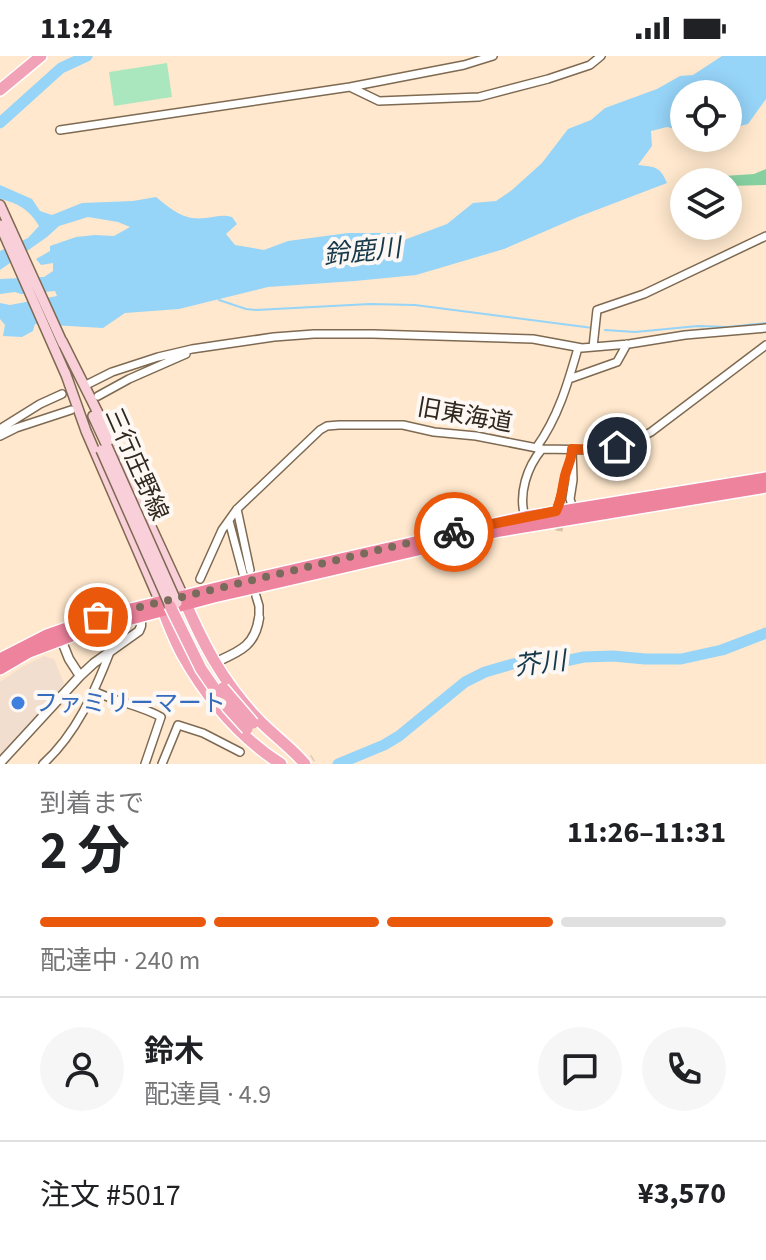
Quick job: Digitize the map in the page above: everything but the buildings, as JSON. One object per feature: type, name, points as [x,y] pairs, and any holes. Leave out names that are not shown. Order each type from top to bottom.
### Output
[{"type":"highway","points":[[0,669],[29,652],[61,639],[141,616],[248,576],[556,511],[766,478]]},
{"type":"highway","points":[[0,659],[47,635],[98,617],[173,604],[500,531],[766,487]]},
{"type":"main road","points":[[0,90],[29,62],[41,56]]},
{"type":"main road","name":"三行庄野線","points":[[0,205],[106,429],[173,604]]},
{"type":"main road","name":"三行庄野線","points":[[0,225],[173,604]]},
{"type":"main road","name":"三行庄野線","points":[[65,372],[86,431],[173,604]]},
{"type":"main road","name":"三行庄野線","points":[[85,388],[104,448]]},
{"type":"main road","points":[[173,604],[195,628],[250,726],[281,764]]},
{"type":"main road","points":[[173,604],[182,653],[206,691],[303,764]]},
{"type":"main road","points":[[173,604],[201,669],[228,708],[290,764]]},
{"type":"street","points":[[464,65],[474,56]]},
{"type":"street","points":[[60,130],[350,87],[464,65],[493,56]]},
{"type":"street","points":[[350,87],[379,101],[479,97],[590,65],[601,56]]},
{"type":"street","points":[[593,347],[597,310],[644,294],[766,236]]},
{"type":"street","points":[[85,388],[98,378],[133,364],[192,349],[274,337],[314,334],[533,339],[578,348],[766,328]]},
{"type":"street","points":[[569,379],[617,362],[627,344]]},
{"type":"street","name":"旧東海道","points":[[200,579],[222,530],[237,509],[327,426],[403,425],[539,448],[608,449],[643,436],[766,345]]},
{"type":"street","points":[[525,517],[523,500],[528,473],[556,415],[578,348]]},
{"type":"street","points":[[98,396],[192,349]]},
{"type":"street","points":[[0,429],[62,394]]},
{"type":"street","points":[[0,436],[71,410]]},
{"type":"street","points":[[572,449],[570,499],[573,508]]},
{"type":"street","points":[[566,491],[572,460]]},
{"type":"street","points":[[556,511],[566,471],[572,460]]},
{"type":"street","points":[[237,509],[248,576]]},
{"type":"street","points":[[229,521],[248,576]]},
{"type":"street","points":[[214,663],[236,653],[250,642],[259,618],[256,596]]},
{"type":"street","points":[[0,763],[80,676],[137,633],[141,616]]},
{"type":"street","points":[[61,639],[80,676]]},
{"type":"street","points":[[43,764],[58,751],[75,728],[110,652]]},
{"type":"street","points":[[94,691],[161,717],[145,764]]},
{"type":"street","points":[[162,764],[178,725],[203,733],[240,752]]},
{"type":"shaded area","points":[[44,656],[54,659],[63,686],[0,756],[0,682]]},
{"type":"green space","points":[[167,63],[172,97],[114,106],[109,72]]},
{"type":"green space","points":[[766,169],[766,185],[742,186],[742,175]]},
{"type":"water","points":[[722,56],[766,56],[766,99],[748,124],[742,126],[742,80],[673,80],[693,75]]},
{"type":"water","name":"鈴鹿川","points":[[670,82],[670,128],[651,131],[652,146],[638,165],[656,168],[667,183],[504,249],[416,275],[268,287],[179,309],[125,313],[103,328],[35,324],[33,331],[22,337],[3,336],[5,325],[0,319],[0,303],[10,305],[57,296],[55,291],[0,294],[0,279],[44,277],[53,271],[53,263],[41,265],[36,259],[50,251],[50,246],[76,237],[114,236],[130,227],[88,217],[59,226],[0,270],[0,251],[28,238],[39,226],[23,208],[0,199],[0,185],[32,199],[40,211],[52,215],[82,203],[156,197],[178,213],[191,218],[232,217],[237,224],[226,234],[235,245],[264,250],[288,241],[348,233],[400,233],[404,240],[447,224],[473,203],[496,201],[542,163],[568,129],[591,120],[605,108]]},
{"type":"waterway","points":[[0,123],[61,68],[87,56]]},
{"type":"waterway","points":[[219,300],[256,310],[370,304],[415,305],[593,328]]},
{"type":"waterway","points":[[605,330],[635,332],[766,323]]},
{"type":"waterway","name":"芥川","points":[[338,764],[399,736],[465,682],[485,672],[527,661],[565,661],[584,657],[681,659],[722,650],[766,633]]},
{"type":"tunnel","points":[[559,531],[566,491]]},
{"type":"tunnel","points":[[303,764],[313,758]]},
{"type":"way so far","points":[[98,617],[454,532]]},
{"type":"place","name":"ファミリーマート","points":[[18,703]]},
{"type":"route","points":[[454,532],[556,511],[566,471],[572,460],[572,449],[617,447]]}]
